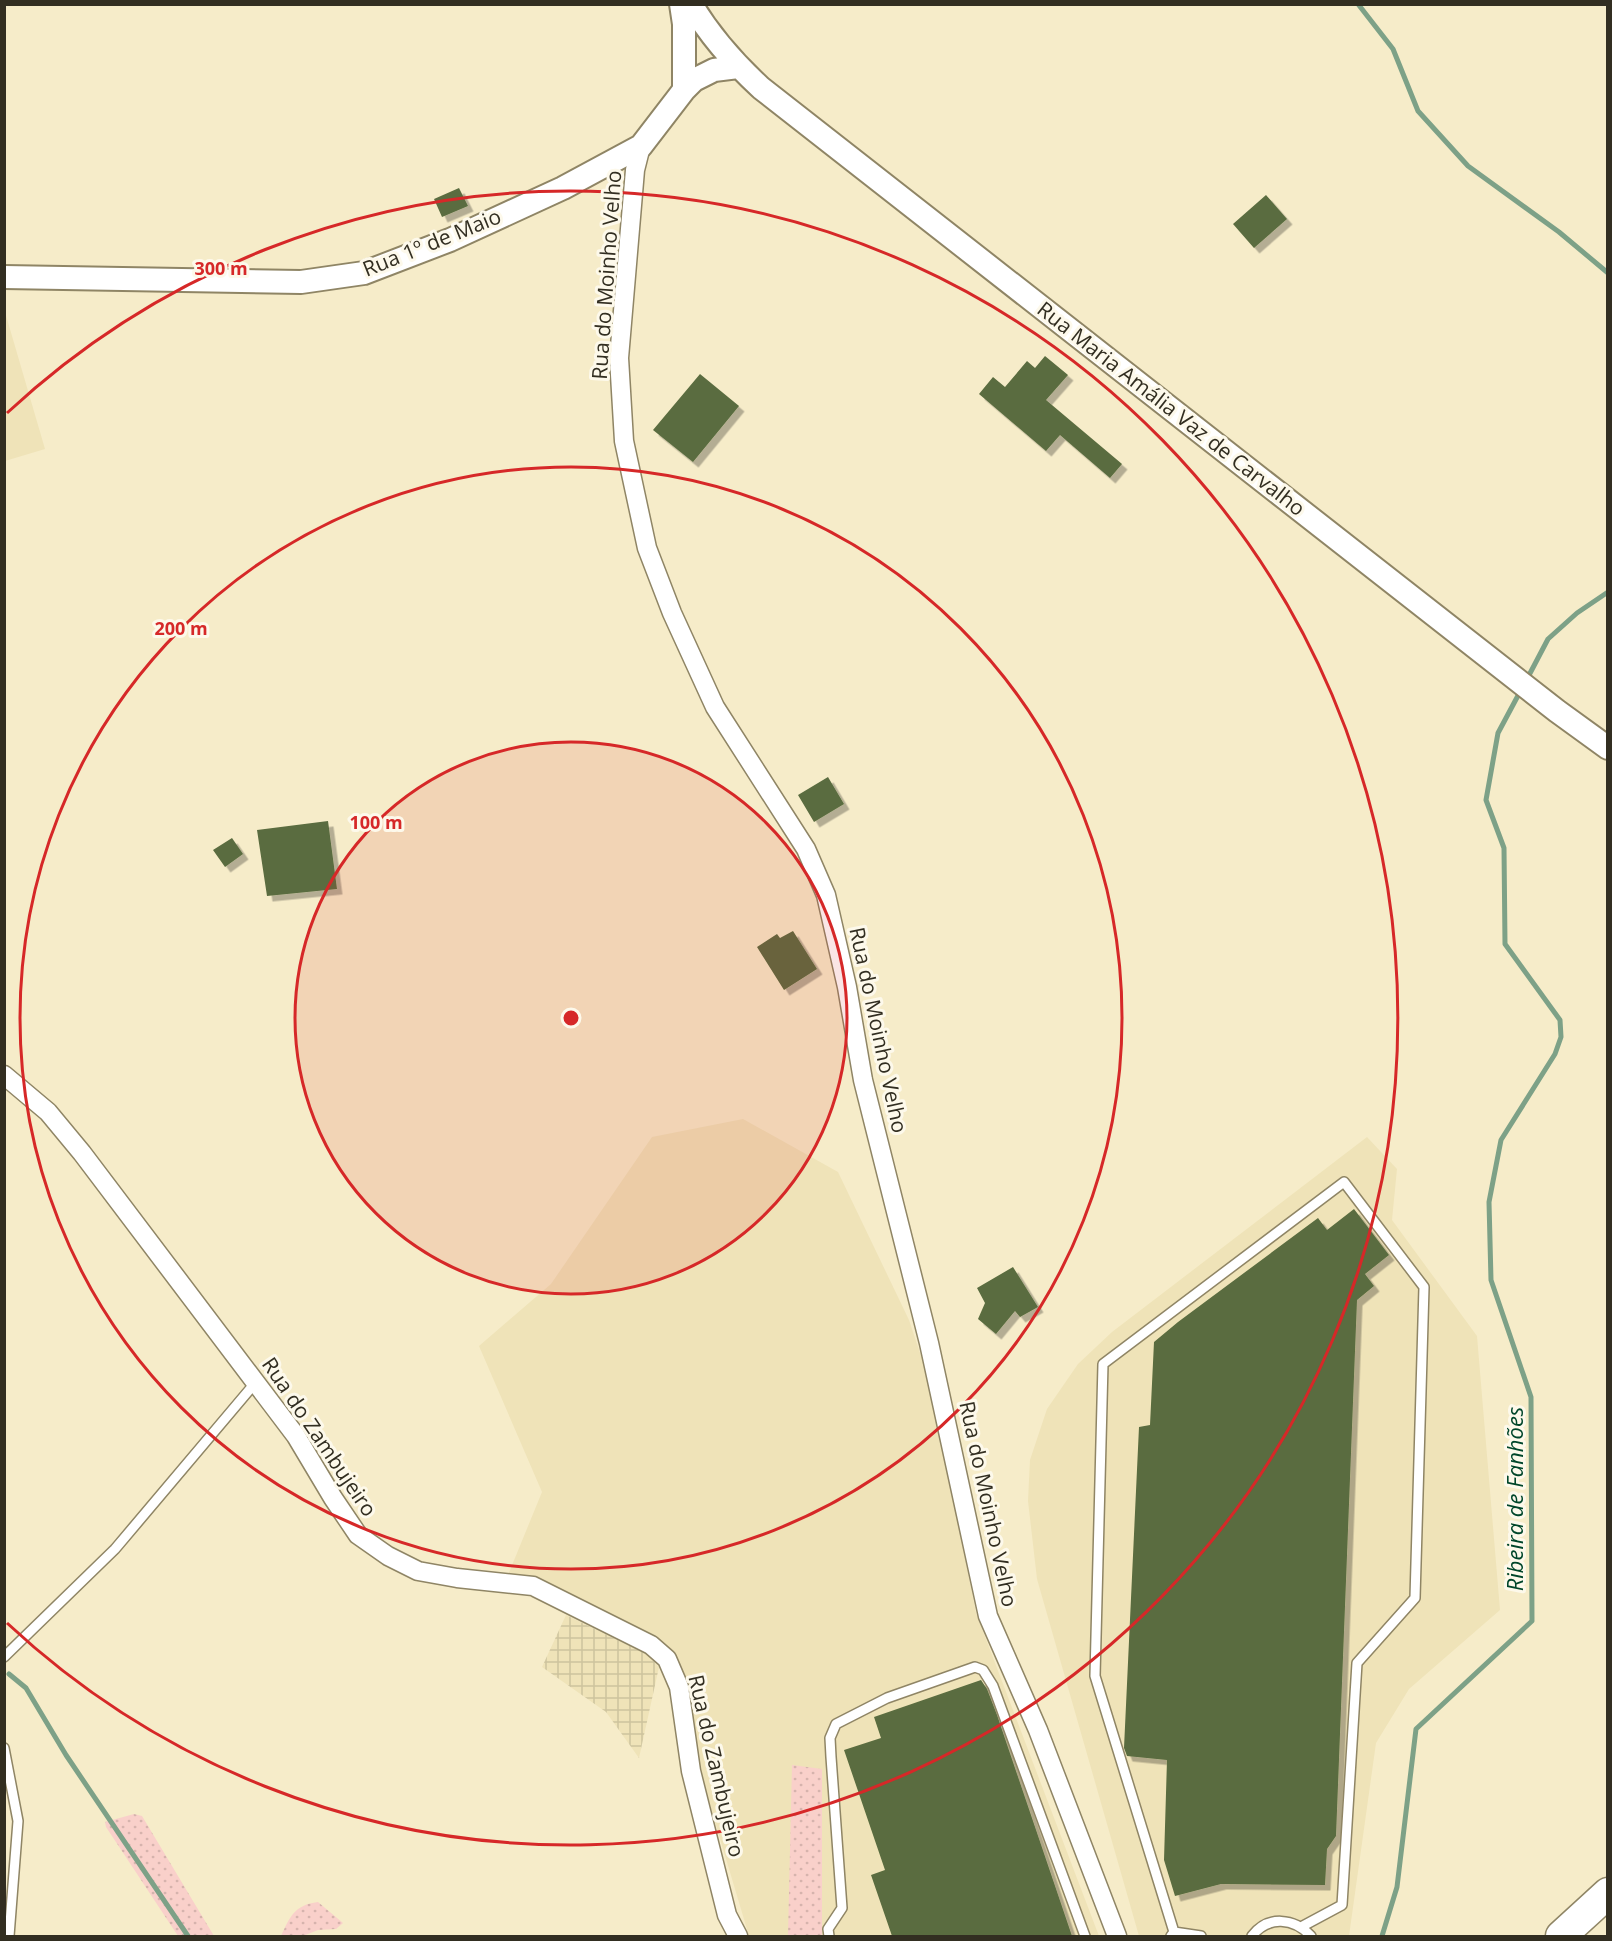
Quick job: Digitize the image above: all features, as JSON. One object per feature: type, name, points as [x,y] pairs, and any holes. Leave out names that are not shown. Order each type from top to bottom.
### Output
[{"type":"highway","points":[[1561,1936],[1608,1893]]},
{"type":"highway","points":[[1575,1936],[1608,1912]]},
{"type":"street","points":[[681,4],[684,24],[684,90]]},
{"type":"street","name":"Rua Maria Amália Vaz de Carvalho","points":[[692,4],[716,40],[738,67],[799,117],[1512,676],[1608,748]]},
{"type":"street","name":"Rua 1º de Maio","points":[[4,277],[301,282],[364,273],[450,240],[563,188],[641,146],[684,90],[704,74],[714,70],[738,67]]},
{"type":"street","name":"Rua do Moinho Velho","points":[[641,146],[635,170],[619,358],[624,441],[647,548],[672,613],[715,707],[806,849],[826,895],[847,987],[863,1080],[929,1343],[988,1616],[1038,1730],[1116,1936]]},
{"type":"street","name":"Rua do Zambujeiro","points":[[4,1075],[48,1113],[82,1153],[296,1436],[358,1535],[388,1556],[418,1571],[457,1578],[533,1586],[651,1645],[667,1659],[679,1687],[691,1771],[727,1915],[738,1936]]},
{"type":"lane","points":[[1201,1936],[1172,1934],[1095,1676],[1103,1364],[1344,1182],[1424,1287],[1415,1598],[1357,1664],[1342,1905],[1301,1927]]},
{"type":"lane","points":[[4,1657],[115,1549],[256,1382]]},
{"type":"lane","points":[[829,1936],[828,1929],[842,1908],[830,1738],[836,1724],[887,1698],[975,1667],[983,1670],[993,1686],[1085,1936]]},
{"type":"lane","points":[[4,1748],[18,1821],[9,1936]]},
{"type":"lane","points":[[1252,1936],[1264,1925],[1276,1921],[1289,1922],[1301,1927],[1311,1936]]},
{"type":"shaded area","points":[[5,312],[45,449],[4,461]]},
{"type":"shaded area","points":[[743,1119],[838,1172],[909,1320],[930,1383],[976,1613],[1099,1936],[749,1936],[701,1775],[676,1660],[657,1636],[546,1587],[508,1575],[542,1492],[479,1346],[551,1284],[652,1137]]},
{"type":"shaded area","points":[[1367,1137],[1397,1169],[1392,1220],[1477,1336],[1500,1610],[1409,1689],[1376,1743],[1349,1936],[1139,1936],[1037,1579],[1028,1501],[1030,1460],[1047,1409],[1078,1364],[1112,1332]]},
{"type":"shaded area","points":[[566,1615],[648,1655],[659,1667],[639,1758],[606,1712],[542,1667]]},
{"type":"shaded area","points":[[792,1765],[822,1769],[822,1936],[788,1936]]},
{"type":"shaded area","points":[[134,1814],[142,1816],[214,1936],[178,1936],[106,1827],[105,1822]]},
{"type":"shaded area","points":[[318,1902],[343,1923],[336,1929],[318,1930],[303,1936],[281,1936],[290,1918],[298,1909]]},
{"type":"building","points":[[459,188],[468,206],[442,217],[434,199]]},
{"type":"building","points":[[1266,195],[1287,219],[1254,248],[1233,224]]},
{"type":"building","points":[[1045,356],[1068,375],[1046,400],[1122,464],[1110,478],[1060,435],[1046,451],[979,394],[993,377],[1005,387],[1027,361],[1035,368]]},
{"type":"building","points":[[700,374],[739,406],[693,462],[653,430]]},
{"type":"building","points":[[828,777],[844,804],[814,822],[798,795]]},
{"type":"building","points":[[328,821],[337,889],[267,896],[257,830]]},
{"type":"building","points":[[232,838],[243,854],[225,867],[213,850]]},
{"type":"building","points":[[793,931],[817,969],[784,990],[757,947],[777,934],[780,938]]},
{"type":"building","points":[[1354,1209],[1389,1255],[1365,1274],[1374,1286],[1357,1300],[1336,1836],[1327,1849],[1325,1885],[1221,1884],[1175,1896],[1164,1860],[1167,1760],[1127,1756],[1124,1748],[1139,1427],[1150,1425],[1154,1342],[1318,1218],[1327,1230]]},
{"type":"building","points":[[1013,1267],[1038,1307],[1020,1317],[1015,1311],[996,1334],[978,1319],[985,1303],[977,1288]]},
{"type":"building","points":[[981,1680],[997,1715],[1072,1936],[892,1936],[871,1875],[885,1870],[844,1750],[881,1738],[874,1717]]},
{"type":"waterway","name":"Ribeira de Fanhões","points":[[1358,4],[1393,49],[1418,111],[1468,166],[1559,232],[1608,273]]},
{"type":"waterway","name":"Ribeira de Fanhões","points":[[1527,679],[1548,639],[1577,613],[1608,592]]},
{"type":"waterway","name":"Ribeira de Fanhões","points":[[1382,1936],[1397,1887],[1416,1729],[1532,1621],[1531,1397],[1491,1280],[1489,1202],[1501,1140],[1555,1054],[1561,1037],[1560,1020],[1505,944],[1504,848],[1486,800],[1498,733],[1521,690]]},
{"type":"waterway","points":[[9,1674],[26,1688],[66,1755],[188,1936]]}]
